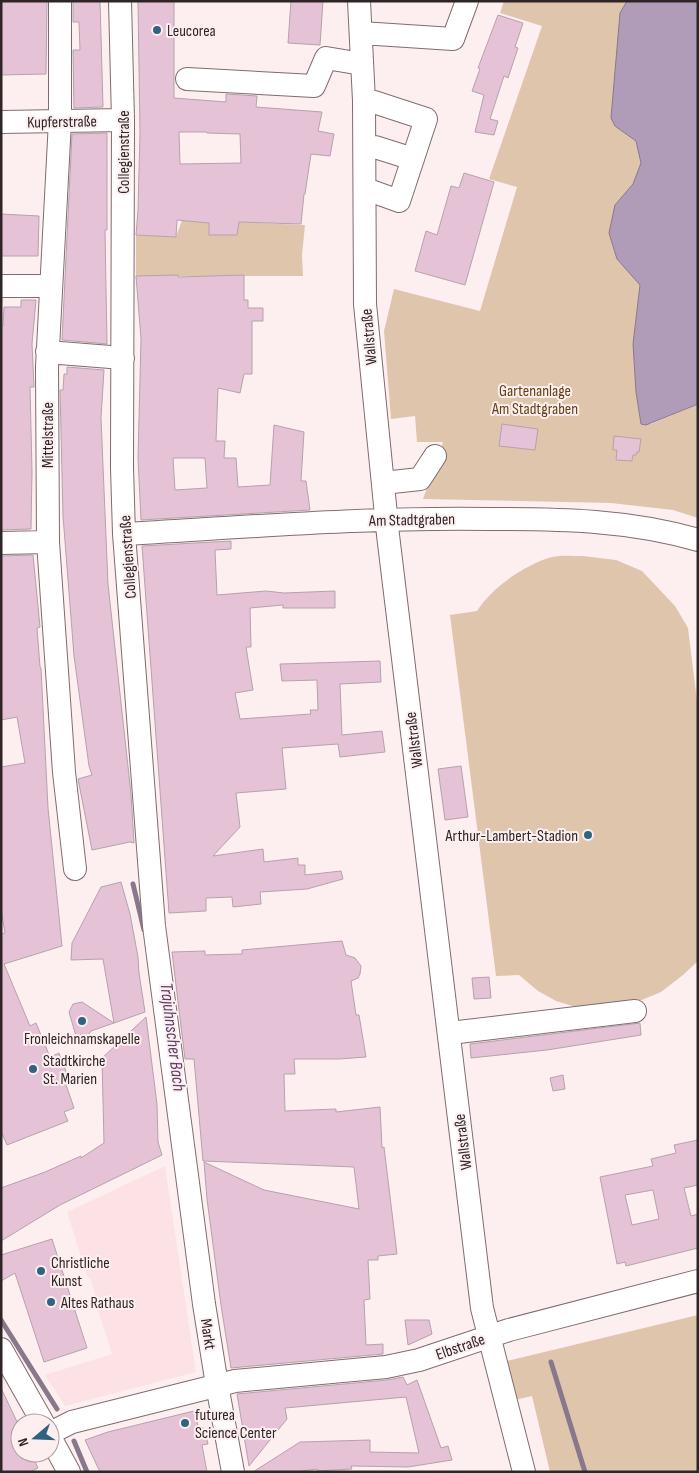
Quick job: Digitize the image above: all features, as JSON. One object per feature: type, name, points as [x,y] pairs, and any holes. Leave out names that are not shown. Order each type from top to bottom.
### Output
[{"type":"street","name":"Mittelstraße","points":[[60,1],[60,121],[47,352],[48,542],[64,772],[75,868]]},
{"type":"street","name":"Collegienstraße","points":[[120,1],[124,120],[122,468],[124,534],[154,926],[178,1110]]},
{"type":"street","name":"Wallstraße","points":[[359,1],[365,147],[365,304],[386,519],[482,1308],[524,1472]]},
{"type":"street","points":[[361,33],[454,39],[467,1]]},
{"type":"street","points":[[187,79],[314,86],[326,58],[362,64]]},
{"type":"street","points":[[364,101],[374,102],[426,119],[399,201],[374,192],[365,191]]},
{"type":"street","name":"Kupferstraße","points":[[1,122],[124,120]]},
{"type":"street","points":[[365,147],[375,147],[413,159]]},
{"type":"street","points":[[1,286],[51,286]]},
{"type":"street","points":[[47,352],[123,358]]},
{"type":"street","points":[[383,482],[420,479],[435,456]]},
{"type":"street","name":"Am Stadtgraben","points":[[124,534],[386,519],[436,518],[589,520],[644,527],[698,540]]},
{"type":"street","points":[[1,543],[48,542]]},
{"type":"street","points":[[450,1033],[635,1011]]},
{"type":"street","name":"Markt","points":[[178,1110],[212,1304],[210,1387],[233,1472]]},
{"type":"street","name":"Elbstraße","points":[[210,1387],[235,1381],[386,1367],[419,1360],[509,1330],[698,1281]]},
{"type":"street","points":[[1,1349],[36,1413]]},
{"type":"street","points":[[60,1427],[72,1422],[210,1387]]},
{"type":"shaded area","points":[[627,1],[698,1],[698,404],[646,425],[641,424],[636,392],[633,344],[640,285],[617,259],[609,233],[615,205],[633,184],[641,163],[636,141],[615,126],[611,118],[620,13]]},
{"type":"shaded area","points":[[165,1166],[196,1372],[65,1406],[45,1375],[112,1354],[90,1278],[88,1278],[67,1212]]},
{"type":"green space","name":"Gartenanlage Am Stadtgraben","points":[[504,1],[627,1],[620,13],[615,126],[636,141],[641,163],[633,184],[615,205],[617,259],[640,285],[633,344],[636,392],[641,424],[651,424],[698,404],[698,518],[673,510],[611,503],[423,499],[443,442],[417,442],[415,416],[391,419],[384,331],[394,289],[480,311],[517,187],[489,179],[542,26],[500,13]]},
{"type":"green space","points":[[182,220],[209,223],[209,235],[237,235],[239,222],[305,225],[302,255],[303,276],[136,276],[136,235],[176,237]]},
{"type":"green space","name":"Arthur-Lambert-Stadion","points":[[556,556],[583,556],[616,560],[642,571],[675,606],[688,628],[698,709],[698,961],[661,992],[637,1002],[579,1008],[556,1001],[538,991],[519,975],[496,976],[450,615],[477,611],[500,585],[542,560]]},
{"type":"green space","points":[[698,1315],[698,1472],[550,1472],[532,1396],[515,1400],[507,1361]]},
{"type":"building","points":[[1,1],[47,1],[46,74],[1,75]]},
{"type":"building","points":[[73,1],[100,1],[103,107],[74,108],[73,50],[80,50],[79,22],[73,22]]},
{"type":"building","points":[[138,1],[174,1],[174,98],[226,102],[226,94],[257,96],[256,107],[322,112],[318,131],[334,134],[330,156],[311,154],[301,224],[239,222],[237,235],[209,235],[209,223],[177,220],[176,237],[136,235],[140,133]],"holes":[[[179,132],[240,134],[241,163],[180,164]]]},
{"type":"building","points":[[291,1],[323,1],[320,45],[288,43]]},
{"type":"building","points":[[498,15],[523,23],[515,47],[518,48],[508,78],[504,76],[490,119],[498,121],[494,135],[475,132],[484,95],[472,91],[480,69],[478,68]]},
{"type":"building","points":[[107,133],[107,230],[105,230],[107,344],[62,340],[72,134]]},
{"type":"building","points":[[464,173],[494,182],[465,285],[415,271],[426,231],[437,235],[451,186],[459,188]]},
{"type":"building","points":[[1,214],[39,216],[38,256],[1,256]]},
{"type":"building","points":[[244,275],[244,300],[248,300],[248,308],[263,308],[263,321],[252,321],[252,374],[244,374],[240,393],[218,388],[216,441],[225,441],[224,458],[236,458],[238,487],[270,485],[274,425],[304,432],[301,481],[306,481],[310,510],[141,520],[138,458],[141,339],[136,276]],"holes":[[[173,458],[205,458],[207,488],[175,490]]]},
{"type":"building","points":[[21,300],[36,300],[32,344],[34,387],[30,387],[31,529],[1,530],[1,326],[3,326],[4,307],[21,307]]},
{"type":"building","points":[[67,367],[104,370],[101,418],[108,584],[131,794],[134,843],[130,842],[92,850],[78,779],[92,775],[89,766],[74,656],[63,516],[60,390],[63,390],[64,374],[67,374]]},
{"type":"building","points":[[502,424],[538,429],[535,450],[499,446]]},
{"type":"building","points":[[614,436],[641,439],[639,452],[633,455],[632,461],[616,460],[617,450],[613,450]]},
{"type":"building","points":[[231,541],[231,549],[215,550],[217,595],[266,591],[284,593],[335,591],[335,608],[283,608],[283,605],[250,608],[251,647],[246,647],[253,690],[235,693],[240,719],[311,714],[310,710],[318,710],[317,680],[282,681],[280,664],[380,661],[381,682],[340,684],[342,735],[382,731],[385,752],[340,757],[338,744],[282,748],[286,789],[236,793],[240,827],[213,856],[263,849],[264,862],[298,858],[298,865],[305,865],[305,875],[341,871],[343,879],[307,889],[260,892],[261,904],[233,907],[232,897],[206,898],[206,911],[169,913],[142,546]]},
{"type":"building","points":[[33,555],[40,627],[37,628],[41,668],[48,808],[62,946],[4,964],[30,1026],[36,1023],[50,1057],[59,1053],[67,1074],[63,1076],[74,1108],[64,1112],[68,1121],[7,1145],[1,1131],[1,934],[5,933],[1,910],[1,767],[25,763],[17,717],[1,720],[1,556]]},
{"type":"building","points":[[461,766],[468,817],[445,820],[438,769]]},
{"type":"building","points":[[121,882],[130,914],[138,957],[145,1012],[114,1023],[103,959],[71,960],[72,943],[101,887]]},
{"type":"building","points":[[342,941],[346,955],[355,958],[361,966],[358,978],[351,981],[356,1015],[359,1015],[366,1057],[294,1059],[295,1074],[284,1074],[285,1111],[336,1109],[336,1112],[380,1107],[382,1148],[384,1147],[397,1254],[378,1256],[378,1260],[368,1260],[370,1299],[364,1300],[366,1345],[383,1344],[383,1354],[231,1368],[207,1199],[204,1162],[264,1190],[359,1209],[354,1167],[203,1161],[194,1059],[185,1059],[172,952],[205,951],[205,955],[242,954],[242,950]]},
{"type":"building","points":[[489,977],[491,998],[474,999],[472,978]]},
{"type":"building","name":"Fronleichnamskapelle","points":[[82,1002],[114,1023],[91,1031],[87,1037],[82,1034],[76,1036],[69,1012],[73,1004]]},
{"type":"building","points":[[146,1017],[157,1104],[158,1142],[162,1155],[60,1205],[1,1241],[1,1188],[81,1156],[81,1158],[104,1143],[102,1058]]},
{"type":"building","points":[[640,1023],[641,1035],[547,1050],[471,1058],[470,1044]]},
{"type":"building","points":[[563,1075],[565,1089],[553,1091],[550,1078]]},
{"type":"building","points":[[698,1140],[698,1185],[684,1188],[691,1216],[698,1214],[698,1248],[626,1266],[625,1262],[617,1264],[600,1177],[653,1166],[651,1159],[676,1153],[674,1145]],"holes":[[[653,1190],[659,1219],[632,1225],[625,1195]]]},
{"type":"building","name":"Altes Rathaus","points":[[52,1239],[87,1348],[44,1362],[15,1273],[1,1281],[1,1255]]},
{"type":"building","points":[[405,1320],[429,1320],[432,1334],[408,1345]]},
{"type":"building","points":[[403,1377],[407,1385],[417,1380],[441,1448],[448,1446],[452,1460],[408,1467],[351,1466],[352,1469],[253,1472],[300,1442],[370,1440],[370,1452],[419,1453],[406,1397],[285,1408],[287,1419],[249,1466],[237,1394]]},
{"type":"building","points":[[1,1388],[13,1413],[10,1413],[10,1463],[36,1463],[38,1468],[29,1472],[1,1472]]},
{"type":"building","points":[[194,1411],[199,1429],[204,1428],[208,1444],[202,1445],[207,1472],[100,1472],[85,1440],[108,1432]]},
{"type":"waterway","name":"Trajuhnscher Bach","points":[[133,884],[144,930]]},
{"type":"waterway","points":[[1,1320],[57,1409]]},
{"type":"waterway","points":[[551,1362],[585,1472]]},
{"type":"waterway","points":[[74,1441],[87,1472]]},
{"type":"place","name":"Leucorea","points":[[157,30]]},
{"type":"place","name":"Arthur-Lambert-Stadion","points":[[588,835]]},
{"type":"place","name":"Fronleichnamskapelle","points":[[82,1021]]},
{"type":"place","name":"Stadtkirche St. Marien","points":[[33,1069]]},
{"type":"place","name":"Christliche Kunst","points":[[41,1271]]},
{"type":"place","name":"Altes Rathaus","points":[[51,1302]]},
{"type":"place","name":"futurea Science Center","points":[[185,1423]]}]
